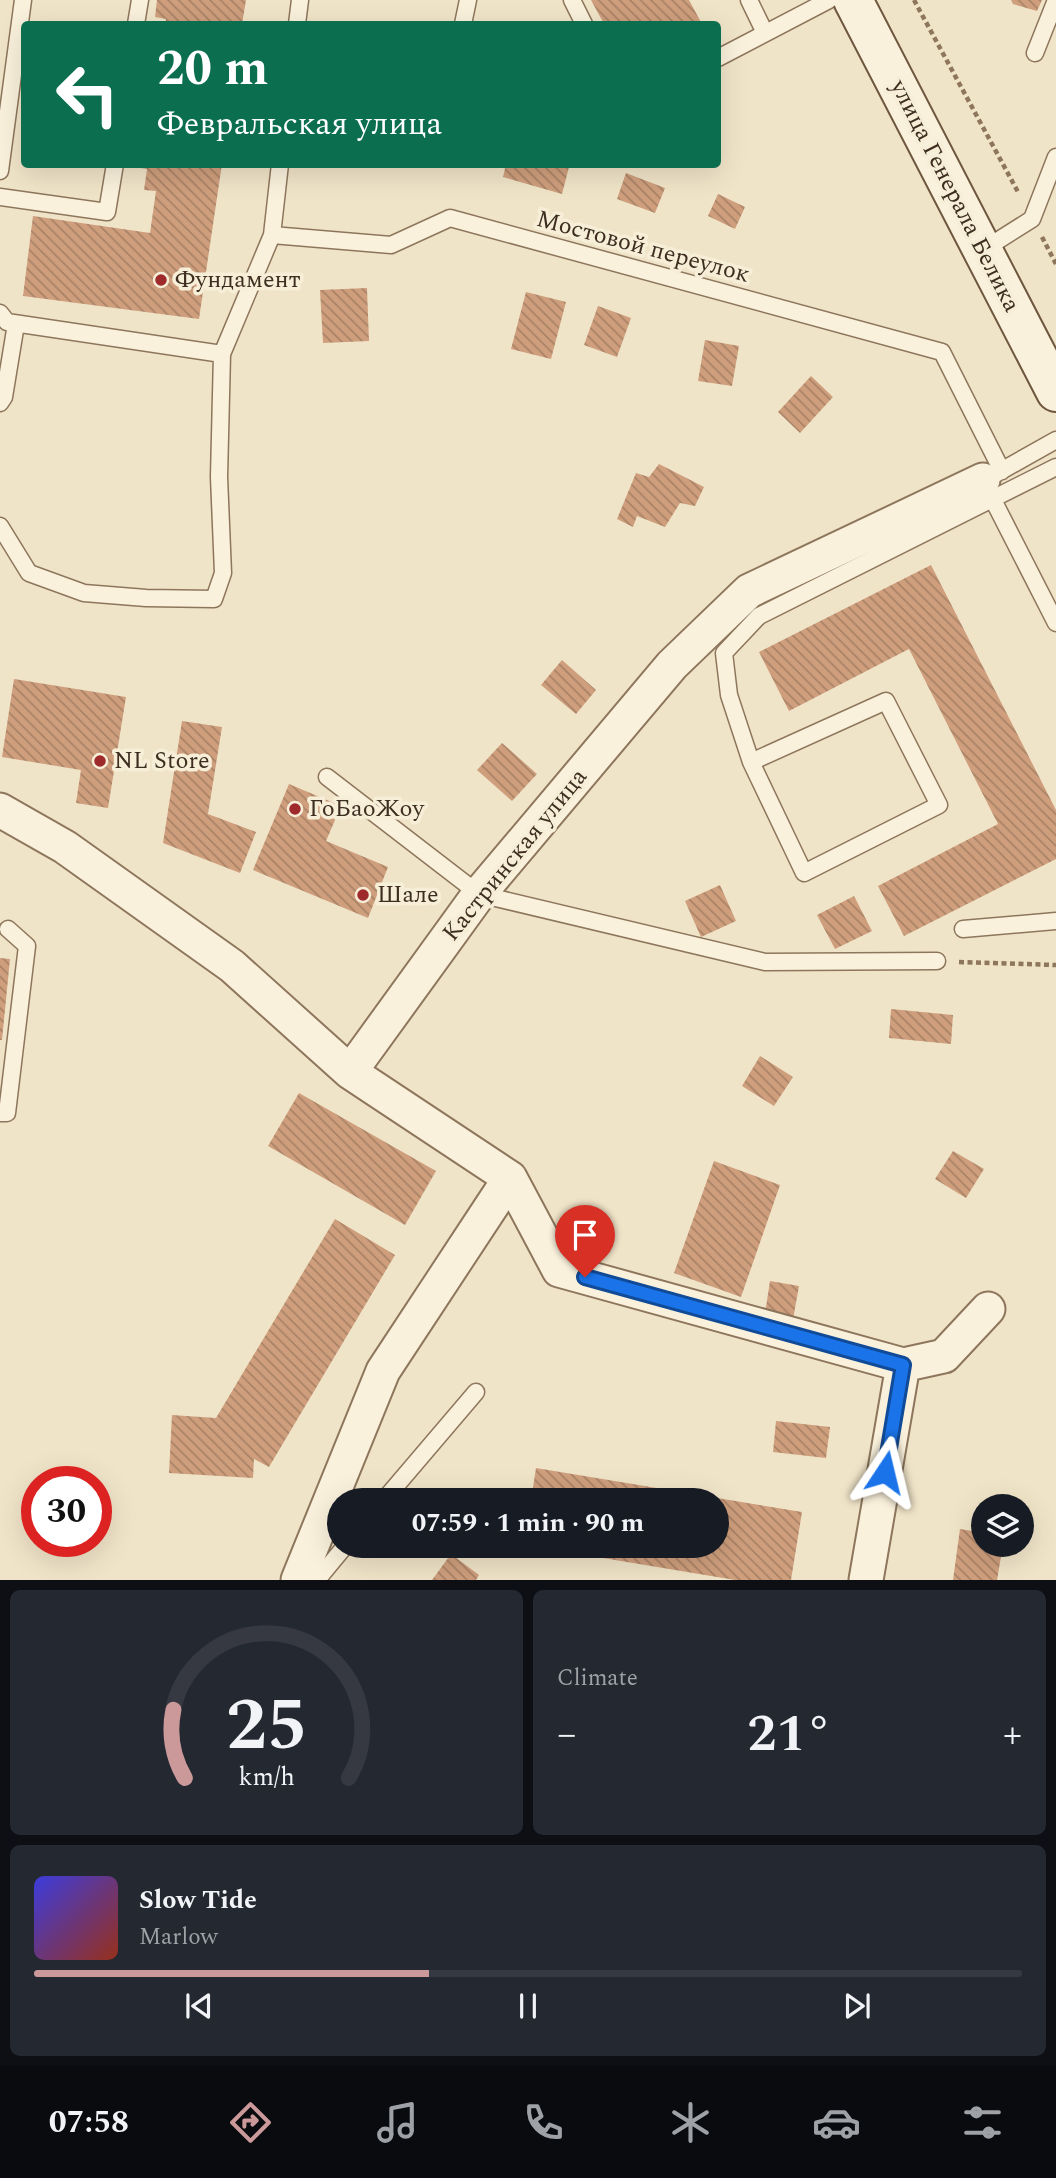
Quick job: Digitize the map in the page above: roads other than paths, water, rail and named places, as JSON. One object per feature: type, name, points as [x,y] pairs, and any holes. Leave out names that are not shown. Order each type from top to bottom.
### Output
[{"type":"main road","name":"улица Генерала Белика","points":[[853,0],[1056,391]]},
{"type":"street","name":"Кастринская улица","points":[[350,1072],[479,894],[672,665],[749,591],[993,484]]},
{"type":"street","points":[[0,810],[65,848],[232,966],[350,1072],[510,1178],[559,1270],[903,1365],[944,1356],[988,1309]]},
{"type":"street","points":[[298,1580],[383,1371],[510,1178]]},
{"type":"street","points":[[866,1580],[903,1365]]},
{"type":"lane","points":[[0,171],[23,0]]},
{"type":"lane","points":[[136,21],[140,0]]},
{"type":"lane","points":[[297,21],[300,0]]},
{"type":"lane","points":[[464,21],[468,0]]},
{"type":"lane","points":[[572,0],[582,21]]},
{"type":"lane","points":[[748,0],[765,33]]},
{"type":"lane","points":[[721,56],[829,0]]},
{"type":"lane","points":[[1035,53],[1056,0]]},
{"type":"lane","points":[[983,250],[1032,219],[1056,157]]},
{"type":"lane","points":[[0,197],[107,212],[114,168]]},
{"type":"lane","points":[[0,526],[29,573],[84,593],[146,598],[214,599],[223,573],[219,477],[222,354],[272,235],[280,168]]},
{"type":"lane","name":"Мостовой переулок","points":[[272,235],[391,245],[450,218],[942,352],[993,484],[1056,624]]},
{"type":"lane","points":[[0,313],[7,323],[222,354]]},
{"type":"lane","points":[[0,403],[4,397],[16,324]]},
{"type":"lane","name":"Кастринская улица","points":[[993,484],[1056,440]]},
{"type":"lane","points":[[751,762],[886,701],[939,805],[804,873],[751,762],[729,695],[723,653],[759,616],[993,484],[1056,467]]},
{"type":"lane","points":[[327,777],[479,894],[765,962],[937,961]]},
{"type":"lane","points":[[962,929],[1056,921]]},
{"type":"lane","points":[[0,1113],[7,1114],[27,946],[8,929]]},
{"type":"lane","points":[[394,1488],[476,1392]]},
{"type":"lane","points":[[317,1580],[335,1558]]},
{"type":"place","name":"Фундамент","points":[[161,280]]},
{"type":"place","name":"NL Store","points":[[100,761]]},
{"type":"place","name":"ГоБаоЖоу","points":[[295,809]]},
{"type":"place","name":"Шале","points":[[363,895]]}]
